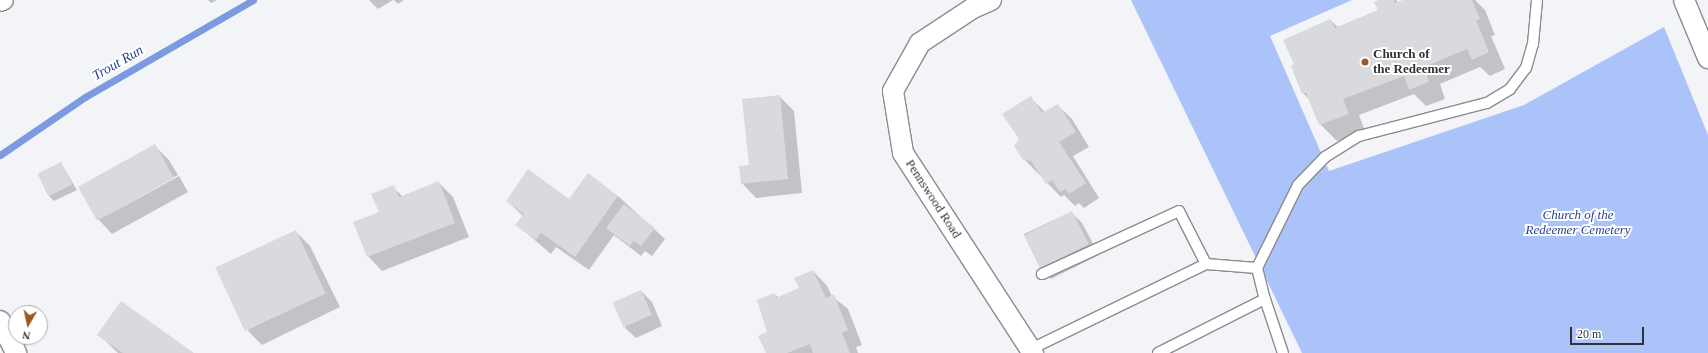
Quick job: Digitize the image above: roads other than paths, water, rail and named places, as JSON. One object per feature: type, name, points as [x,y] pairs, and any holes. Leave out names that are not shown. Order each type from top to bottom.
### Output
[{"type":"street","name":"Pennswood Road","points":[[991,0],[973,8],[920,44],[894,91],[903,153],[1032,351]]},
{"type":"street","points":[[1684,0],[1708,58]]},
{"type":"street","points":[[0,322],[16,353]]},
{"type":"lane","points":[[1283,353],[1265,299],[1257,268],[1298,185],[1325,157],[1359,136],[1487,103],[1510,88],[1526,68],[1533,44],[1537,0]]},
{"type":"lane","points":[[1042,274],[1179,211],[1206,264]]},
{"type":"lane","points":[[1032,351],[1206,264],[1257,268]]},
{"type":"lane","points":[[1158,353],[1265,299]]},
{"type":"waterway","name":"Trout Run","points":[[0,155],[85,97],[253,0]]},
{"type":"place","name":"Church of the Redeemer","points":[[1365,62]]},
{"type":"park label","name":"Church of the Redeemer Cemetery","points":[[1578,224]]}]
